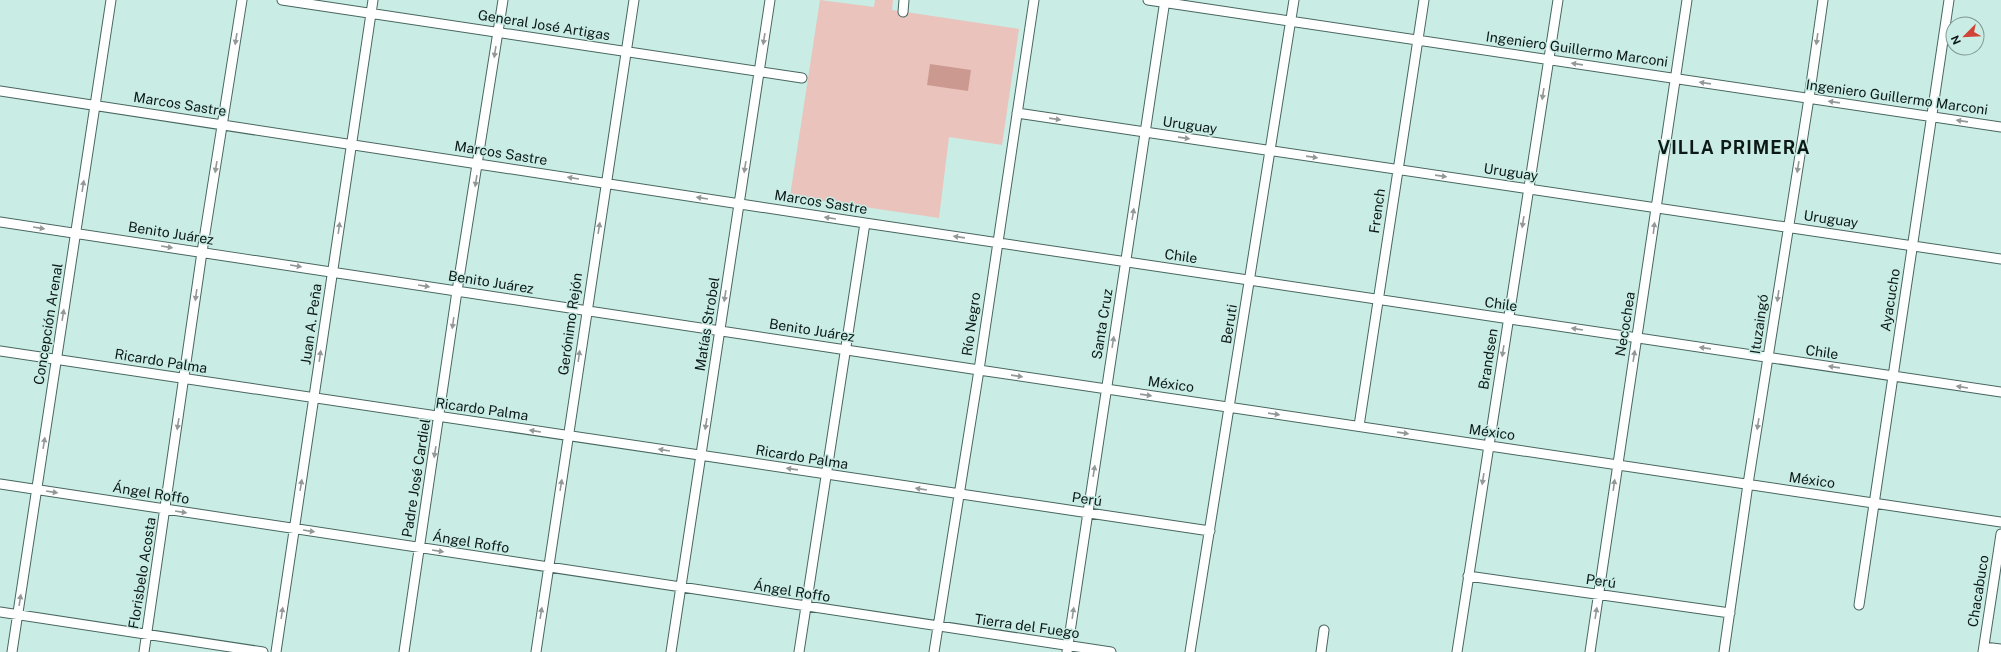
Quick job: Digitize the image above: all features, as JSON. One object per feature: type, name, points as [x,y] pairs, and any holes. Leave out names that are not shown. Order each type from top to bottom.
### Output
[{"type":"street","name":"Concepción Arenal","points":[[12,652],[111,0]]},
{"type":"street","name":"Florisbelo Acosta","points":[[144,652],[185,378],[202,252],[242,0]]},
{"type":"street","name":"General José Artigas","points":[[282,0],[802,78]]},
{"type":"street","name":"Juan A. Peña","points":[[276,652],[373,0]]},
{"type":"street","name":"Padre José Cardiel","points":[[404,652],[440,417],[457,291],[503,0]]},
{"type":"street","name":"Gerónimo Rejón","points":[[536,652],[586,310],[634,0]]},
{"type":"street","name":"Matías Strobel","points":[[671,652],[770,0]]},
{"type":"street","points":[[903,12],[904,0]]},
{"type":"street","name":"Río Negro","points":[[934,652],[979,370],[1034,0]]},
{"type":"street","name":"Ingeniero Guillermo Marconi","points":[[1148,0],[1165,1],[2001,127]]},
{"type":"street","name":"Beruti","points":[[1190,652],[1294,0]]},
{"type":"street","name":"French","points":[[1359,426],[1424,0]]},
{"type":"street","name":"Brandsen","points":[[1457,652],[1558,0]]},
{"type":"street","name":"Necochea","points":[[1590,652],[1616,465],[1637,338],[1687,0]]},
{"type":"street","name":"Ituzaingó","points":[[1724,652],[1748,484],[1769,358],[1823,0]]},
{"type":"street","name":"Ayacucho","points":[[1859,605],[1949,0]]},
{"type":"street","name":"Santa Cruz","points":[[1068,649],[1165,1]]},
{"type":"street","name":"Marcos Sastre","points":[[0,91],[997,243]]},
{"type":"street","name":"Uruguay","points":[[1017,113],[2001,259]]},
{"type":"street","name":"Benito Juárez","points":[[0,222],[979,370]]},
{"type":"street","points":[[799,652],[865,223]]},
{"type":"street","name":"Chile","points":[[997,243],[2001,392]]},
{"type":"street","name":"Ricardo Palma","points":[[0,351],[959,494]]},
{"type":"street","name":"México","points":[[979,370],[2001,522]]},
{"type":"street","name":"Ángel Roffo","points":[[0,484],[938,627]]},
{"type":"street","name":"Perú","points":[[959,494],[1210,531]]},
{"type":"street","name":"Chacabuco","points":[[1984,649],[2001,534]]},
{"type":"street","name":"Perú","points":[[1468,576],[1730,613]]},
{"type":"street","points":[[0,612],[263,652]]},
{"type":"street","name":"Tierra del Fuego","points":[[938,627],[1068,649],[1112,652]]},
{"type":"street","points":[[1321,652],[1324,630]]},
{"type":"street","points":[[1984,649],[2001,649]]},
{"type":"shaded area","points":[[820,0],[874,7],[875,0],[893,0],[892,10],[1019,29],[1002,145],[949,137],[939,218],[790,196]]},
{"type":"shaded area","points":[[930,64],[971,70],[968,91],[927,85]]},
{"type":"district","name":"VILLA PRIMERA","points":[[1734,147]]}]
